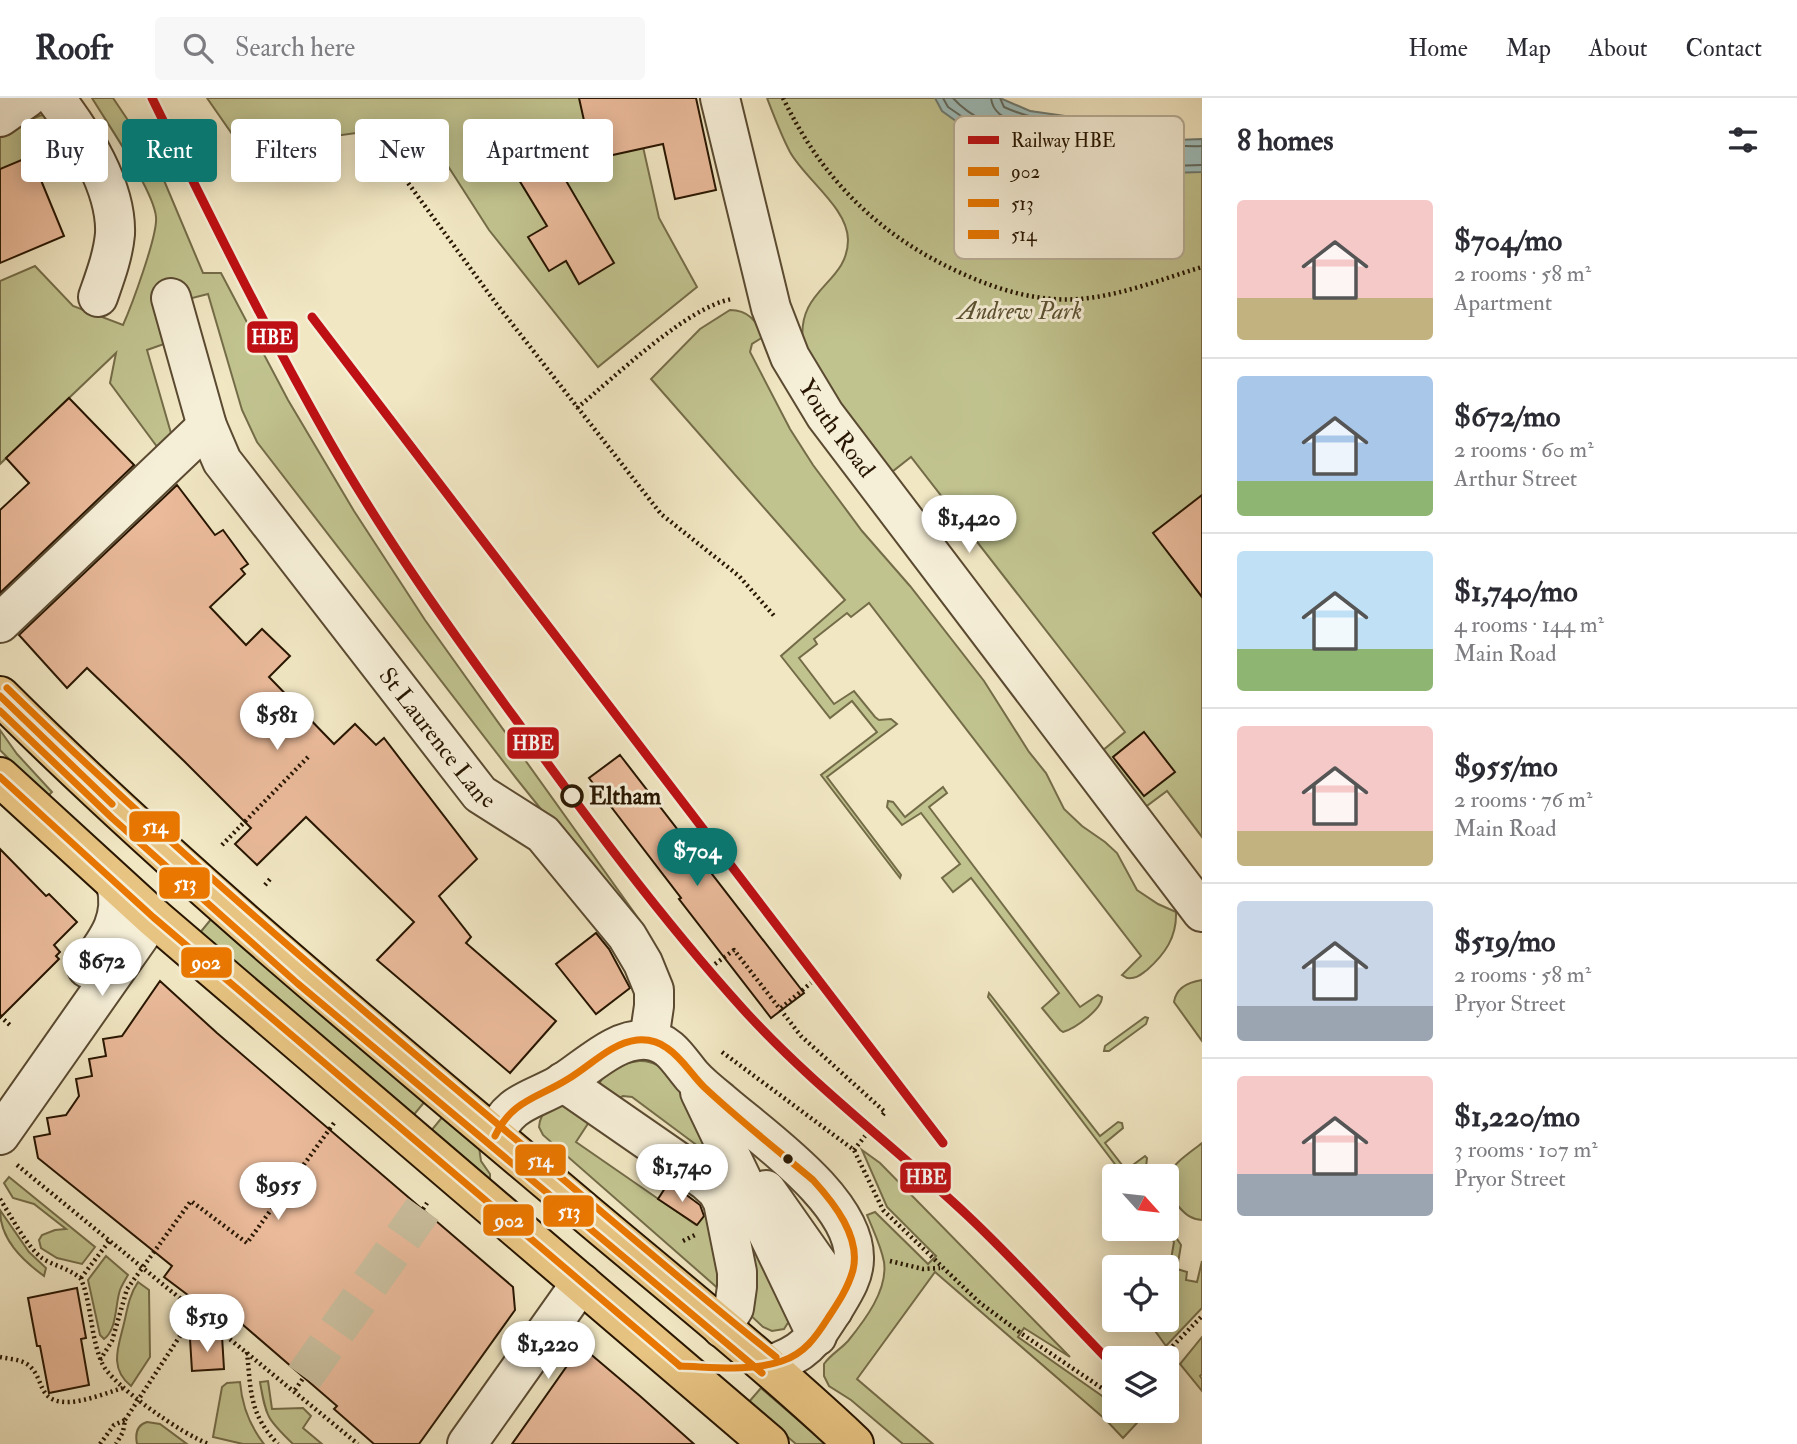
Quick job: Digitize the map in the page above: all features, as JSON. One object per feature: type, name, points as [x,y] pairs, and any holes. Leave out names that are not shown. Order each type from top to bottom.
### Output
[{"type":"main road","points":[[0,696],[165,853],[495,1136],[769,1365],[854,1444]]},
{"type":"main road","points":[[0,777],[153,917],[769,1444]]},
{"type":"main road","points":[[153,917],[165,887],[165,853]]},
{"type":"main road","points":[[495,1136],[530,1240]]},
{"type":"main road","points":[[680,1366],[769,1365]]},
{"type":"street","points":[[0,117],[27,98]]},
{"type":"street","points":[[55,98],[85,142],[113,208],[113,248],[98,297]]},
{"type":"street","name":"Youth Road","points":[[720,98],[769,302],[790,357],[825,415],[1202,912]]},
{"type":"street","name":"St Laurence Lane","points":[[171,298],[208,426],[222,461],[480,794],[543,834],[627,936],[654,990],[649,1040]]},
{"type":"street","points":[[0,623],[208,426]]},
{"type":"street","points":[[0,1089],[110,936],[119,912],[120,898],[116,884]]},
{"type":"street","points":[[9,1150],[153,917]]},
{"type":"street","points":[[495,1136],[503,1119],[513,1108],[564,1082],[616,1048],[637,1040],[649,1040],[666,1047],[676,1055],[693,1077],[813,1180],[830,1202],[848,1234],[855,1259],[849,1283],[825,1323],[798,1354],[769,1365]]},
{"type":"street","points":[[693,1077],[717,1128],[774,1200],[824,1274],[832,1291],[825,1323]]},
{"type":"street","points":[[564,1082],[706,1181],[721,1197],[737,1272],[734,1308],[722,1328]]},
{"type":"street","points":[[467,1444],[581,1283]]},
{"type":"path","points":[[783,98],[819,160],[871,218],[925,256],[978,281],[1050,300],[1080,299],[1132,288],[1202,267]]},
{"type":"path","points":[[407,182],[495,302],[661,514],[739,576],[776,618]]},
{"type":"path","points":[[577,408],[708,305],[731,299],[769,302]]},
{"type":"path","points":[[222,845],[310,755]]},
{"type":"path","points":[[265,885],[271,878]]},
{"type":"path","points":[[715,964],[734,950],[802,1036],[885,1112],[881,1117]]},
{"type":"path","points":[[781,1008],[811,983]]},
{"type":"path","points":[[0,1016],[12,1027]]},
{"type":"path","points":[[736,1062],[854,1150],[883,1210],[979,1303],[1102,1388]]},
{"type":"path","points":[[100,1360],[112,1341],[127,1289],[191,1200],[247,1243],[334,1124]]},
{"type":"path","points":[[854,1150],[865,1136]]},
{"type":"path","points":[[9,1150],[110,1240],[358,1444]]},
{"type":"path","points":[[0,1199],[38,1254],[81,1279],[100,1360],[108,1374],[123,1388],[188,1434],[209,1444]]},
{"type":"path","points":[[424,1209],[428,1203]]},
{"type":"path","points":[[81,1279],[110,1240]]},
{"type":"path","points":[[890,1261],[923,1269],[941,1268]]},
{"type":"path","points":[[116,1444],[123,1432],[125,1420],[197,1310]]},
{"type":"path","points":[[1173,1346],[1202,1316]]},
{"type":"path","points":[[246,1351],[255,1412],[261,1425],[278,1444]]},
{"type":"path","points":[[0,1357],[27,1364],[35,1373],[44,1394],[60,1402],[80,1401],[123,1388]]},
{"type":"path","points":[[295,1390],[304,1377]]},
{"type":"path","points":[[100,1444],[114,1425],[125,1420]]},
{"type":"green space","points":[[92,98],[113,98],[127,119],[122,119],[122,146],[108,119],[105,119]]},
{"type":"green space","points":[[207,98],[632,98],[659,218],[697,287],[598,367],[489,230],[449,168],[449,119],[355,119],[355,133],[341,135],[341,119],[231,119],[231,132]]},
{"type":"green space","name":"Andrew Park","points":[[767,98],[967,98],[1053,116],[954,116],[954,259],[1184,259],[1184,143],[1202,147],[1202,837],[1167,791],[1144,808],[1102,751],[1125,732],[911,457],[888,475],[862,443],[803,343],[803,325],[807,310],[846,255],[846,228],[834,205],[790,152]]},
{"type":"green space","points":[[48,115],[51,119],[32,119]]},
{"type":"green space","points":[[21,123],[21,170],[0,169],[0,131]]},
{"type":"green space","points":[[142,182],[165,182],[203,273],[221,273],[288,400],[354,511],[425,620],[643,925],[666,986],[621,909],[516,778],[257,442],[242,410],[208,294],[188,299],[167,343],[147,350],[173,440],[158,448],[110,383],[116,353],[0,464],[0,281],[35,266],[73,306],[123,325],[153,239],[156,217]]},
{"type":"green space","points":[[730,310],[747,314],[758,326],[763,337],[752,344],[750,352],[790,429],[813,465],[862,531],[910,586],[984,681],[1029,752],[1046,773],[1064,809],[1117,853],[1137,890],[1176,912],[1169,944],[1159,958],[1140,975],[1127,978],[1122,975],[1141,956],[869,603],[851,617],[847,613],[814,639],[817,644],[799,658],[834,704],[854,691],[875,717],[879,720],[891,719],[897,724],[827,777],[901,875],[900,878],[821,775],[877,732],[852,701],[830,718],[781,656],[845,600],[651,379],[700,329]]},
{"type":"green space","points":[[132,463],[140,471],[40,566],[32,558]]},
{"type":"green space","points":[[0,730],[17,754],[52,792],[47,797],[0,750]]},
{"type":"green space","points":[[943,787],[947,793],[929,807],[1080,1007],[1098,995],[1102,997],[1093,1012],[1068,1030],[1060,1030],[1042,1008],[1059,993],[971,878],[953,892],[942,878],[960,864],[921,813],[902,825],[887,807],[888,801],[893,802],[905,817]]},
{"type":"green space","points":[[212,918],[426,1100],[412,1117],[199,934]]},
{"type":"green space","points":[[1202,980],[1202,1041],[1174,1002],[1177,993],[1184,986]]},
{"type":"green space","points":[[989,993],[1100,1136],[1118,1122],[1122,1123],[1123,1128],[1105,1143],[1121,1164],[1115,1164],[988,997]]},
{"type":"green space","points":[[1145,1017],[1148,1018],[1146,1024],[1109,1051],[1104,1051],[1105,1046]]},
{"type":"green space","points":[[639,1061],[656,1065],[678,1083],[791,1318],[784,1329],[772,1331],[763,1327],[746,1311],[714,1158],[632,1097],[623,1096],[615,1100],[598,1086],[615,1068]]},
{"type":"green space","points":[[566,1104],[591,1119],[576,1142],[696,1225],[712,1204],[721,1291],[543,1135],[539,1127],[544,1113]]},
{"type":"green space","points":[[444,1115],[479,1147],[481,1161],[490,1174],[489,1179],[430,1132]]},
{"type":"green space","points":[[1202,1143],[1202,1220],[1192,1218],[1180,1208],[1180,1164],[1177,1164]]},
{"type":"green space","points":[[862,1150],[880,1163],[1070,1357],[1024,1328],[1018,1337],[1102,1396],[1102,1417],[935,1272],[857,1379],[933,1444],[903,1444],[851,1400],[829,1386],[824,1376],[824,1364],[861,1324],[874,1304],[882,1283],[883,1256],[867,1215],[875,1212],[928,1264],[936,1256],[887,1207]]},
{"type":"green space","points":[[1145,1156],[1146,1164],[1134,1164]]},
{"type":"green space","points":[[9,1177],[95,1247],[82,1264],[57,1258],[41,1248],[39,1240],[42,1235],[66,1229],[34,1204],[13,1198],[4,1183]]},
{"type":"green space","points":[[0,1210],[29,1252],[46,1268],[44,1276],[28,1263],[8,1239]]},
{"type":"green space","points":[[1178,1241],[1181,1245],[1179,1257],[1172,1255],[1174,1242]]},
{"type":"green space","points":[[106,1256],[128,1275],[120,1290],[111,1330],[104,1339],[100,1335],[88,1280]]},
{"type":"green space","points":[[1202,1261],[1202,1308],[1166,1346],[1156,1332],[1179,1332],[1179,1270],[1187,1272],[1186,1280],[1197,1282]]},
{"type":"green space","points":[[138,1282],[149,1290],[150,1357],[131,1386],[119,1371],[117,1354],[130,1300]]},
{"type":"green space","points":[[1202,1337],[1200,1376],[1202,1391],[1180,1364]]},
{"type":"green space","points":[[268,1381],[272,1409],[303,1408],[311,1416],[303,1428],[322,1444],[293,1444],[278,1429],[269,1417],[262,1394],[260,1382]]},
{"type":"green space","points":[[240,1382],[247,1415],[264,1444],[243,1444],[213,1437],[222,1387],[227,1383]]},
{"type":"green space","points":[[761,1388],[826,1444],[796,1444],[748,1403]]},
{"type":"green space","points":[[147,1422],[160,1424],[187,1444],[137,1444],[138,1430]]},
{"type":"green space","points":[[1109,1423],[1137,1423],[1123,1438]]},
{"type":"water","points":[[935,98],[1000,98],[1030,111],[1065,116],[954,116],[954,120],[942,111]]},
{"type":"water","points":[[1202,139],[1202,172],[1184,173],[1184,140]]},
{"type":"building","points":[[579,98],[696,98],[716,190],[675,199],[663,144],[613,155],[613,119],[584,119]]},
{"type":"building","points":[[21,160],[21,182],[42,182],[64,236],[0,263],[0,169]]},
{"type":"building","points":[[520,182],[567,182],[614,263],[579,284],[566,261],[549,271],[528,237],[547,226]]},
{"type":"building","points":[[69,398],[134,465],[0,593],[0,510],[29,483],[6,458]]},
{"type":"building","points":[[177,485],[215,535],[223,530],[248,564],[241,569],[245,574],[210,607],[246,645],[262,629],[290,656],[269,677],[334,744],[355,724],[376,745],[384,738],[477,859],[439,896],[471,937],[466,943],[556,1021],[510,1073],[377,960],[414,922],[306,817],[257,865],[235,844],[251,828],[184,761],[87,668],[67,688],[19,635]]},
{"type":"building","points":[[1202,495],[1202,597],[1153,533]]},
{"type":"building","points":[[1144,732],[1175,772],[1144,796],[1113,757]]},
{"type":"building","points":[[620,755],[804,993],[771,1018],[589,778]]},
{"type":"building","points":[[0,849],[46,896],[49,894],[77,922],[54,945],[60,952],[56,956],[59,959],[0,1018]]},
{"type":"building","points":[[596,933],[609,949],[630,988],[596,1014],[556,964]]},
{"type":"building","points":[[160,981],[513,1287],[515,1310],[419,1444],[374,1444],[334,1409],[337,1406],[220,1305],[221,1320],[164,1277],[172,1266],[38,1158],[34,1137],[50,1134],[47,1118],[66,1115],[79,1096],[76,1079],[92,1076],[89,1059],[106,1056],[103,1039],[122,1036]]},
{"type":"building","points":[[669,1182],[700,1205],[704,1216],[697,1225],[658,1199]]},
{"type":"building","points":[[77,1288],[86,1338],[81,1339],[89,1385],[49,1393],[28,1298]]},
{"type":"building","points":[[222,1336],[224,1369],[192,1371],[190,1339]]},
{"type":"building","points":[[581,1346],[640,1396],[694,1444],[512,1444]]},
{"type":"tunnel","points":[[304,1377],[423,1209]]},
{"type":"rail line","name":"HBE","points":[[152,98],[261,315],[351,478],[442,616],[596,829],[682,939],[769,1037],[968,1216],[1102,1353]]},
{"type":"rail line","name":"HBE","points":[[312,317],[943,1143]]},
{"type":"transit line","name":"514","points":[[7,688],[127,802],[312,966],[776,1357]]},
{"type":"transit line","name":"902","points":[[0,696],[112,804]]},
{"type":"transit line","name":"513","points":[[0,711],[112,818],[297,983],[762,1373]]},
{"type":"transit line","name":"902","points":[[0,777],[153,917],[680,1366]]},
{"type":"transit line","name":"902","points":[[495,1136],[509,1115],[527,1101],[568,1079],[618,1046],[637,1040],[649,1041],[672,1052],[704,1087],[813,1180],[829,1199],[849,1233],[853,1245],[853,1270],[839,1301],[809,1344],[790,1358],[757,1367],[680,1366]]},
{"type":"place","name":"Eltham","points":[[572,796]]}]
